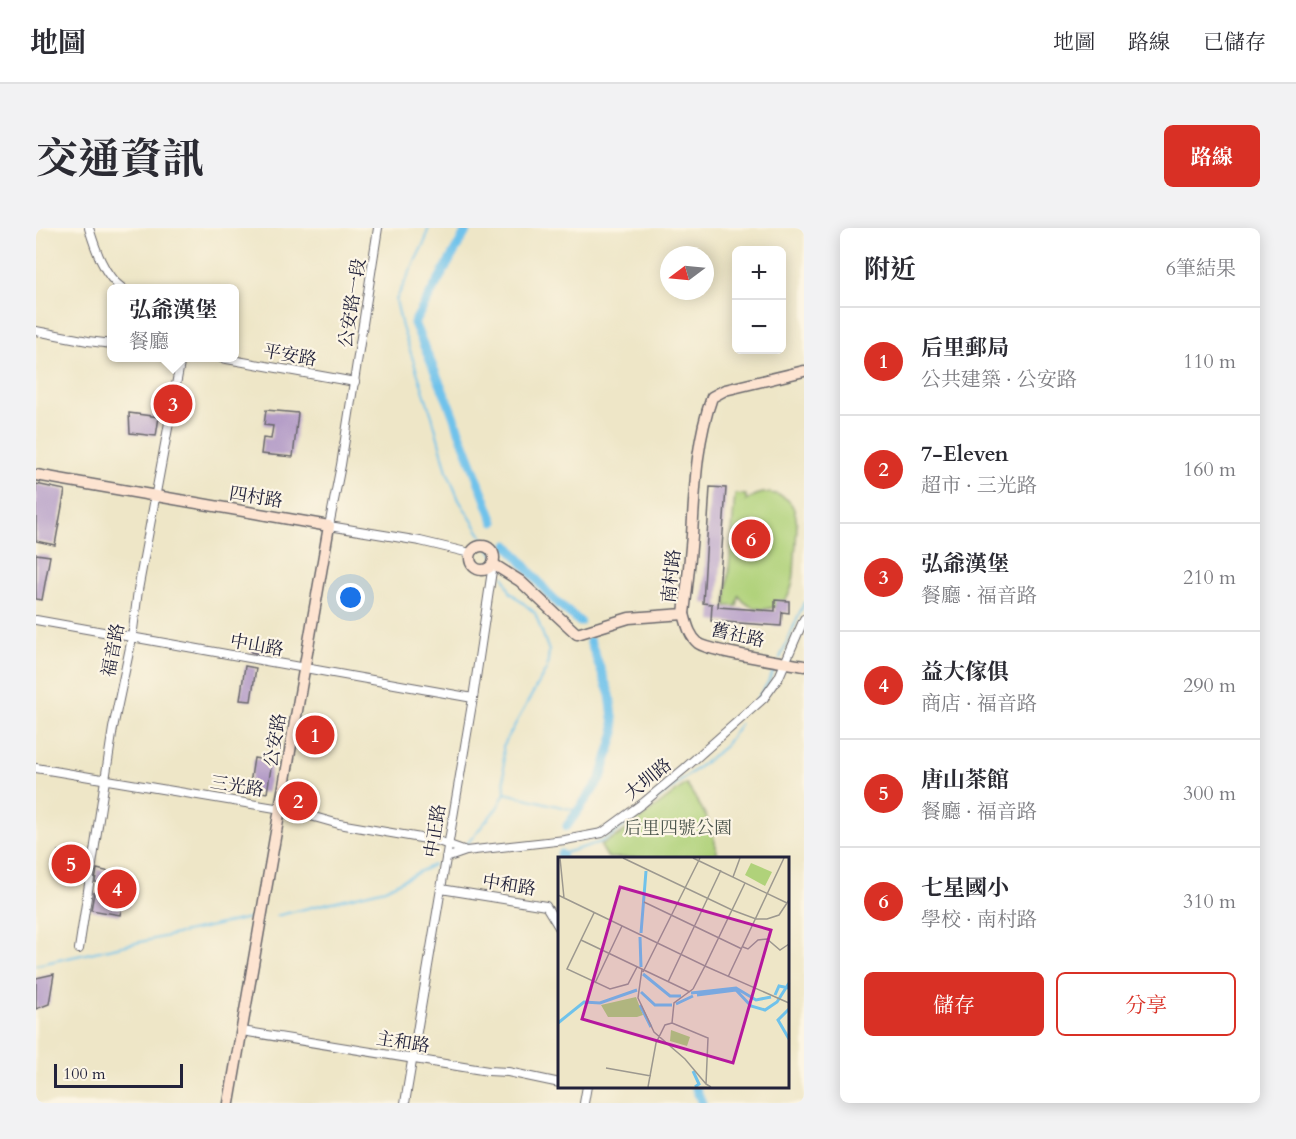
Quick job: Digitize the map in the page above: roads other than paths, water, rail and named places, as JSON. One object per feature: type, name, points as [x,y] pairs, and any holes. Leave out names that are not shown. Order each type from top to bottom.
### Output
[{"type":"main road","name":"南村路","points":[[493,564],[520,581],[577,634],[628,618],[684,614],[697,458],[703,422],[712,397],[725,390],[804,371]]},
{"type":"main road","name":"四村路","points":[[36,475],[329,526]]},
{"type":"main road","name":"公安路","points":[[229,1103],[329,526]]},
{"type":"main road","points":[[470,553],[483,544],[490,548],[493,564]]},
{"type":"main road","name":"四村路","points":[[470,553],[470,561],[477,570],[488,569],[493,564]]},
{"type":"main road","name":"舊社路","points":[[684,614],[692,636],[706,647],[804,666]]},
{"type":"street","points":[[89,228],[106,270],[117,284]]},
{"type":"street","name":"公安路一段","points":[[355,382],[378,228]]},
{"type":"street","points":[[36,330],[107,343]]},
{"type":"street","name":"平安路","points":[[239,361],[355,382]]},
{"type":"street","name":"福音路","points":[[79,949],[121,687],[132,638],[138,590],[180,362]]},
{"type":"street","name":"公安路","points":[[329,526],[355,382]]},
{"type":"street","name":"四村路","points":[[329,526],[420,541],[470,553]]},
{"type":"street","name":"中正路","points":[[405,1103],[473,698],[493,564]]},
{"type":"street","name":"大圳路","points":[[446,858],[466,851],[565,840],[602,833],[685,768],[764,698],[779,677],[804,619]]},
{"type":"street","name":"中山路","points":[[36,620],[473,698]]},
{"type":"street","name":"三光路","points":[[36,768],[280,809],[339,824],[448,844],[466,851]]},
{"type":"street","name":"中和路","points":[[441,889],[546,906],[558,926]]},
{"type":"street","name":"主和路","points":[[242,1030],[488,1071],[508,1072],[558,1083]]},
{"type":"street","points":[[584,1103],[585,1088]]},
{"type":"waterway","points":[[428,228],[426,239],[396,300],[402,327],[432,416],[447,471],[459,500],[499,563]]},
{"type":"waterway","points":[[468,228],[414,323],[448,402],[494,522]]},
{"type":"waterway","points":[[508,545],[552,598],[580,622]]},
{"type":"waterway","points":[[466,845],[497,808],[505,793],[503,746],[547,668],[549,651],[535,613],[510,592],[504,576]]},
{"type":"waterway","points":[[780,658],[804,603]]},
{"type":"waterway","points":[[567,826],[601,778],[615,732],[610,695],[590,641]]},
{"type":"waterway","points":[[755,702],[776,666]]},
{"type":"waterway","points":[[561,854],[601,842],[614,834],[724,747],[740,724]]},
{"type":"waterway","points":[[505,793],[578,811]]},
{"type":"waterway","points":[[276,916],[385,889],[433,865]]},
{"type":"waterway","points":[[36,965],[249,918]]},
{"type":"waterway","points":[[696,1088],[702,1103]]},
{"type":"place","name":"弘爺漢堡","points":[[173,404]]},
{"type":"place","name":"七星國小","points":[[751,539]]},
{"type":"place","name":"后里郵局","points":[[315,735]]},
{"type":"place","name":"7-Eleven","points":[[298,801]]},
{"type":"place","name":"唐山茶館","points":[[71,864]]},
{"type":"place","name":"益大傢俱","points":[[117,889]]},
{"type":"park label","name":"后里四號公園","points":[[678,828]]}]
